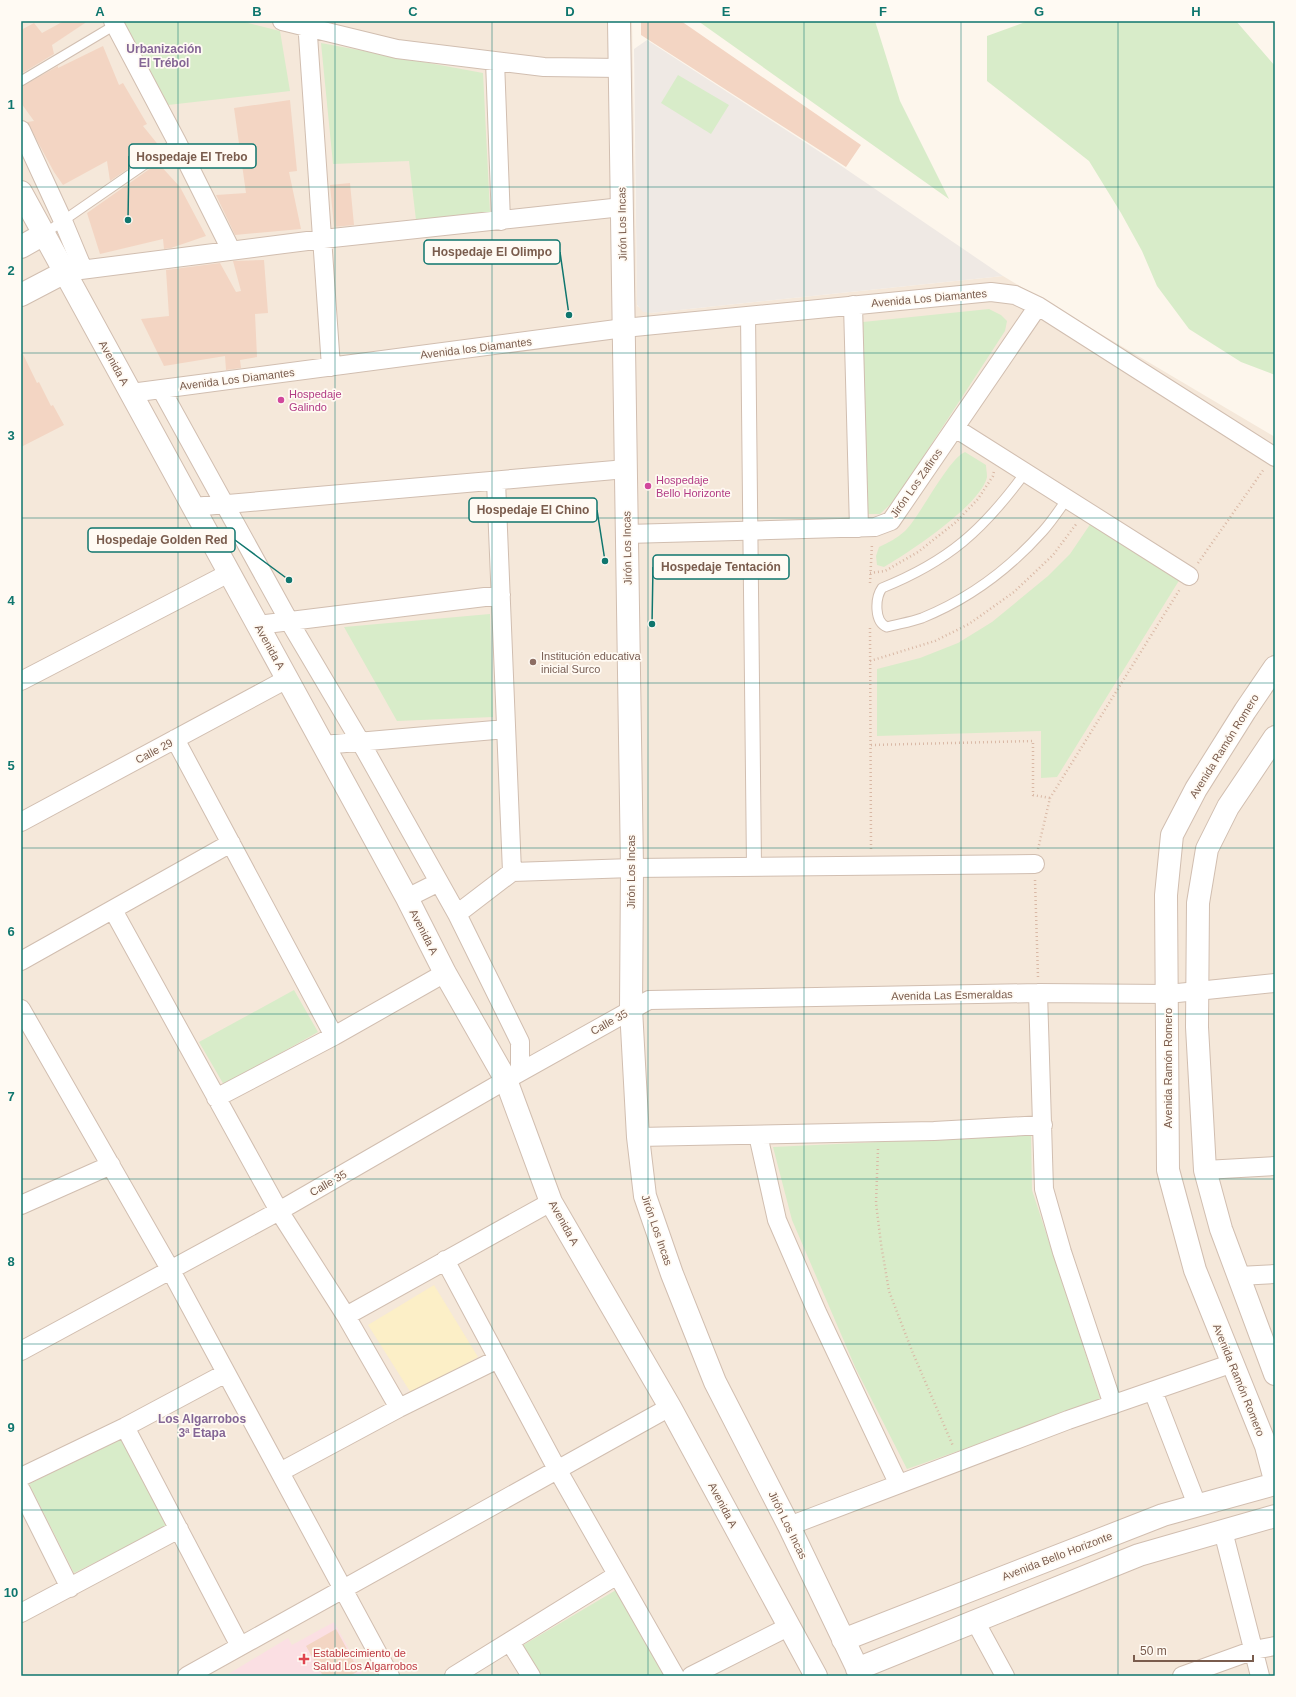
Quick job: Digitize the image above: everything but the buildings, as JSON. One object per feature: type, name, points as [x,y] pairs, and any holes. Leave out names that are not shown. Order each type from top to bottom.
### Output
[{"type":"street","points":[[282,21],[307,24],[397,49],[544,67],[620,68]]},
{"type":"street","name":"Jirón Los Incas","points":[[619,21],[622,207],[616,329],[626,469],[632,868],[631,1009],[638,1137],[644,1196],[675,1281],[715,1382],[789,1526],[859,1673]]},
{"type":"street","points":[[114,23],[177,142],[231,250]]},
{"type":"street","points":[[307,24],[323,239],[337,366]]},
{"type":"street","points":[[495,61],[501,221]]},
{"type":"street","points":[[21,130],[63,221],[74,270]]},
{"type":"street","name":"Avenida A","points":[[21,192],[44,234],[74,270],[131,393],[407,898],[445,973],[513,1076],[551,1202],[670,1407],[788,1627],[816,1676]]},
{"type":"street","points":[[21,295],[74,270],[323,239],[622,207]]},
{"type":"street","points":[[21,247],[44,234]]},
{"type":"street","name":"Avenida Los Diamantes","points":[[616,329],[991,292],[1015,295],[1038,306],[1274,456]]},
{"type":"street","points":[[854,305],[859,528]]},
{"type":"street","name":"Jirón Los Zafiros","points":[[627,534],[859,528],[875,527],[891,520],[1038,306]]},
{"type":"street","points":[[748,315],[749,531],[754,867]]},
{"type":"street","name":"Avenida los Diamantes","points":[[337,366],[616,329]]},
{"type":"street","name":"Avenida Los Diamantes","points":[[131,393],[337,366]]},
{"type":"street","points":[[161,389],[226,504],[289,621],[360,742],[457,914],[520,1042],[513,1076]]},
{"type":"street","points":[[955,428],[1189,576]]},
{"type":"street","points":[[193,507],[626,469]]},
{"type":"street","points":[[496,480],[512,872]]},
{"type":"street","points":[[21,681],[229,573]]},
{"type":"street","points":[[258,625],[501,595]]},
{"type":"street","name":"Avenida Ramón Romero","points":[[1275,667],[1245,711],[1196,790],[1172,835],[1166,895],[1168,994],[1168,1170],[1195,1270],[1266,1446],[1275,1480]]},
{"type":"street","name":"Calle 29","points":[[21,822],[287,679]]},
{"type":"street","points":[[323,745],[506,729]]},
{"type":"street","points":[[1275,737],[1228,807],[1207,849],[1198,902],[1197,1027],[1205,1170],[1222,1229],[1275,1374]]},
{"type":"street","points":[[175,739],[334,1036]]},
{"type":"street","points":[[21,961],[230,843]]},
{"type":"street","points":[[457,914],[512,872],[632,868],[1034,864]]},
{"type":"street","points":[[407,898],[439,882]]},
{"type":"street","points":[[113,910],[278,1211],[346,1316],[399,1408]]},
{"type":"street","points":[[216,1098],[334,1036],[445,973]]},
{"type":"street","name":"Avenida Las Esmeraldas","points":[[631,1009],[649,1000],[1038,993],[1168,994],[1275,983]]},
{"type":"street","points":[[1038,993],[1044,1189],[1062,1252],[1113,1405]]},
{"type":"street","points":[[21,1009],[170,1269],[344,1588],[390,1676]]},
{"type":"street","name":"Calle 35","points":[[21,1351],[278,1211],[631,1009]]},
{"type":"street","points":[[638,1137],[934,1131],[1043,1124]]},
{"type":"street","points":[[758,1135],[777,1220],[817,1312],[898,1483]]},
{"type":"street","points":[[21,1205],[111,1166]]},
{"type":"street","points":[[1205,1170],[1275,1166]]},
{"type":"street","points":[[346,1316],[551,1202]]},
{"type":"street","points":[[445,1260],[557,1469],[675,1676]]},
{"type":"street","points":[[1239,1276],[1275,1274]]},
{"type":"street","points":[[280,1472],[399,1408],[498,1360]]},
{"type":"street","points":[[789,1526],[898,1483],[1233,1363]]},
{"type":"street","points":[[21,1477],[125,1427],[226,1373]]},
{"type":"street","points":[[1153,1391],[1197,1506]]},
{"type":"street","points":[[187,1676],[670,1407]]},
{"type":"street","points":[[125,1427],[240,1646]]},
{"type":"street","name":"Avenida Bello Horizonte","points":[[842,1640],[1163,1515],[1275,1484]]},
{"type":"street","points":[[21,1490],[70,1588]]},
{"type":"street","points":[[859,1673],[975,1622],[1139,1555],[1275,1516]]},
{"type":"street","points":[[21,1613],[179,1529]]},
{"type":"street","points":[[1223,1531],[1260,1676]]},
{"type":"street","points":[[454,1676],[618,1575]]},
{"type":"street","points":[[975,1622],[1005,1676]]},
{"type":"street","points":[[691,1676],[788,1627]]},
{"type":"street","points":[[510,1642],[531,1676]]},
{"type":"street","points":[[1182,1676],[1254,1650],[1275,1646]]},
{"type":"lane","points":[[21,81],[114,23]]},
{"type":"lane","points":[[44,234],[177,142]]},
{"type":"lane","points":[[1025,473],[981,527],[957,548],[928,566],[882,588],[878,593],[877,600],[879,621],[881,625],[887,627],[921,618],[954,604],[982,586],[1002,570],[1043,531],[1067,499]]},
{"type":"path","points":[[1038,993],[1034,864],[1050,798],[1189,576],[1274,456]]},
{"type":"path","points":[[870,573],[885,571],[918,552],[956,522],[978,499],[993,476],[994,467]]},
{"type":"path","points":[[870,661],[935,641],[970,624],[1014,592],[1054,556],[1086,512]]},
{"type":"path","points":[[870,588],[872,544]]},
{"type":"path","points":[[870,624],[871,866]]},
{"type":"path","points":[[871,745],[1033,741],[1033,795],[1050,798]]},
{"type":"path","points":[[878,1132],[876,1203],[889,1291],[912,1352],[959,1461]]},
{"type":"shaded area","points":[[21,21],[632,21],[637,306],[651,313],[1003,276],[1275,437],[1275,1676],[21,1676]]},
{"type":"shaded area","points":[[647,40],[837,163],[1003,276],[651,313],[643,312],[637,305],[634,49]]},
{"type":"shaded area","name":"Establecimiento de Salud Los Algarrobos","points":[[334,1622],[362,1673],[357,1676],[225,1676],[288,1638],[292,1645]]},
{"type":"green space","points":[[121,21],[240,21],[280,31],[290,91],[168,105]]},
{"type":"green space","points":[[698,21],[875,21],[900,101],[949,199]]},
{"type":"green space","points":[[1028,21],[1236,21],[1275,66],[1275,375],[1241,362],[1189,329],[1157,286],[1142,251],[1089,161],[987,81],[987,36]]},
{"type":"green space","points":[[321,43],[483,73],[490,212],[416,220],[409,161],[333,164]]},
{"type":"green space","points":[[678,75],[729,105],[711,134],[661,103]]},
{"type":"green space","points":[[989,309],[1001,315],[1007,321],[1005,331],[895,500],[880,514],[867,514],[863,322]]},
{"type":"green space","points":[[965,452],[986,465],[987,477],[982,488],[972,501],[926,540],[884,567],[877,565],[876,556],[879,547],[905,531],[951,465]]},
{"type":"green space","points":[[1091,523],[1180,579],[1057,777],[1041,778],[1041,731],[877,736],[877,669],[920,658],[958,643],[992,622],[1048,576],[1070,554]]},
{"type":"green space","points":[[490,614],[493,717],[397,721],[344,627]]},
{"type":"green space","points":[[294,990],[318,1032],[224,1085],[199,1042]]},
{"type":"green space","points":[[1031,1135],[1032,1190],[1101,1401],[907,1469],[856,1369],[792,1220],[773,1147]]},
{"type":"green space","points":[[125,1437],[170,1525],[74,1573],[29,1484]]},
{"type":"green space","points":[[616,1590],[666,1676],[538,1676],[520,1647]]},
{"type":"sand","points":[[434,1285],[478,1357],[411,1393],[368,1325]]},
{"type":"place","name":"Hospedaje El Trebo","points":[[128,220]]},
{"type":"place","name":"Hospedaje El Olimpo","points":[[569,315]]},
{"type":"place","name":"Hospedaje Galindo","points":[[281,400]]},
{"type":"place","name":"Hospedaje Bello Horizonte","points":[[648,486]]},
{"type":"place","name":"Hospedaje El Chino","points":[[605,561]]},
{"type":"place","name":"Hospedaje Golden Red","points":[[289,580]]},
{"type":"place","name":"Hospedaje Tentación","points":[[652,624]]},
{"type":"place","name":"Institución educativa inicial Surco","points":[[533,662]]},
{"type":"place","name":"Establecimiento de Salud Los Algarrobos","points":[[304,1659]]},
{"type":"district","name":"Urbanización El Trébol","points":[[164,56]]},
{"type":"district","name":"Los Algarrobos 3ª Etapa","points":[[202,1426]]}]
